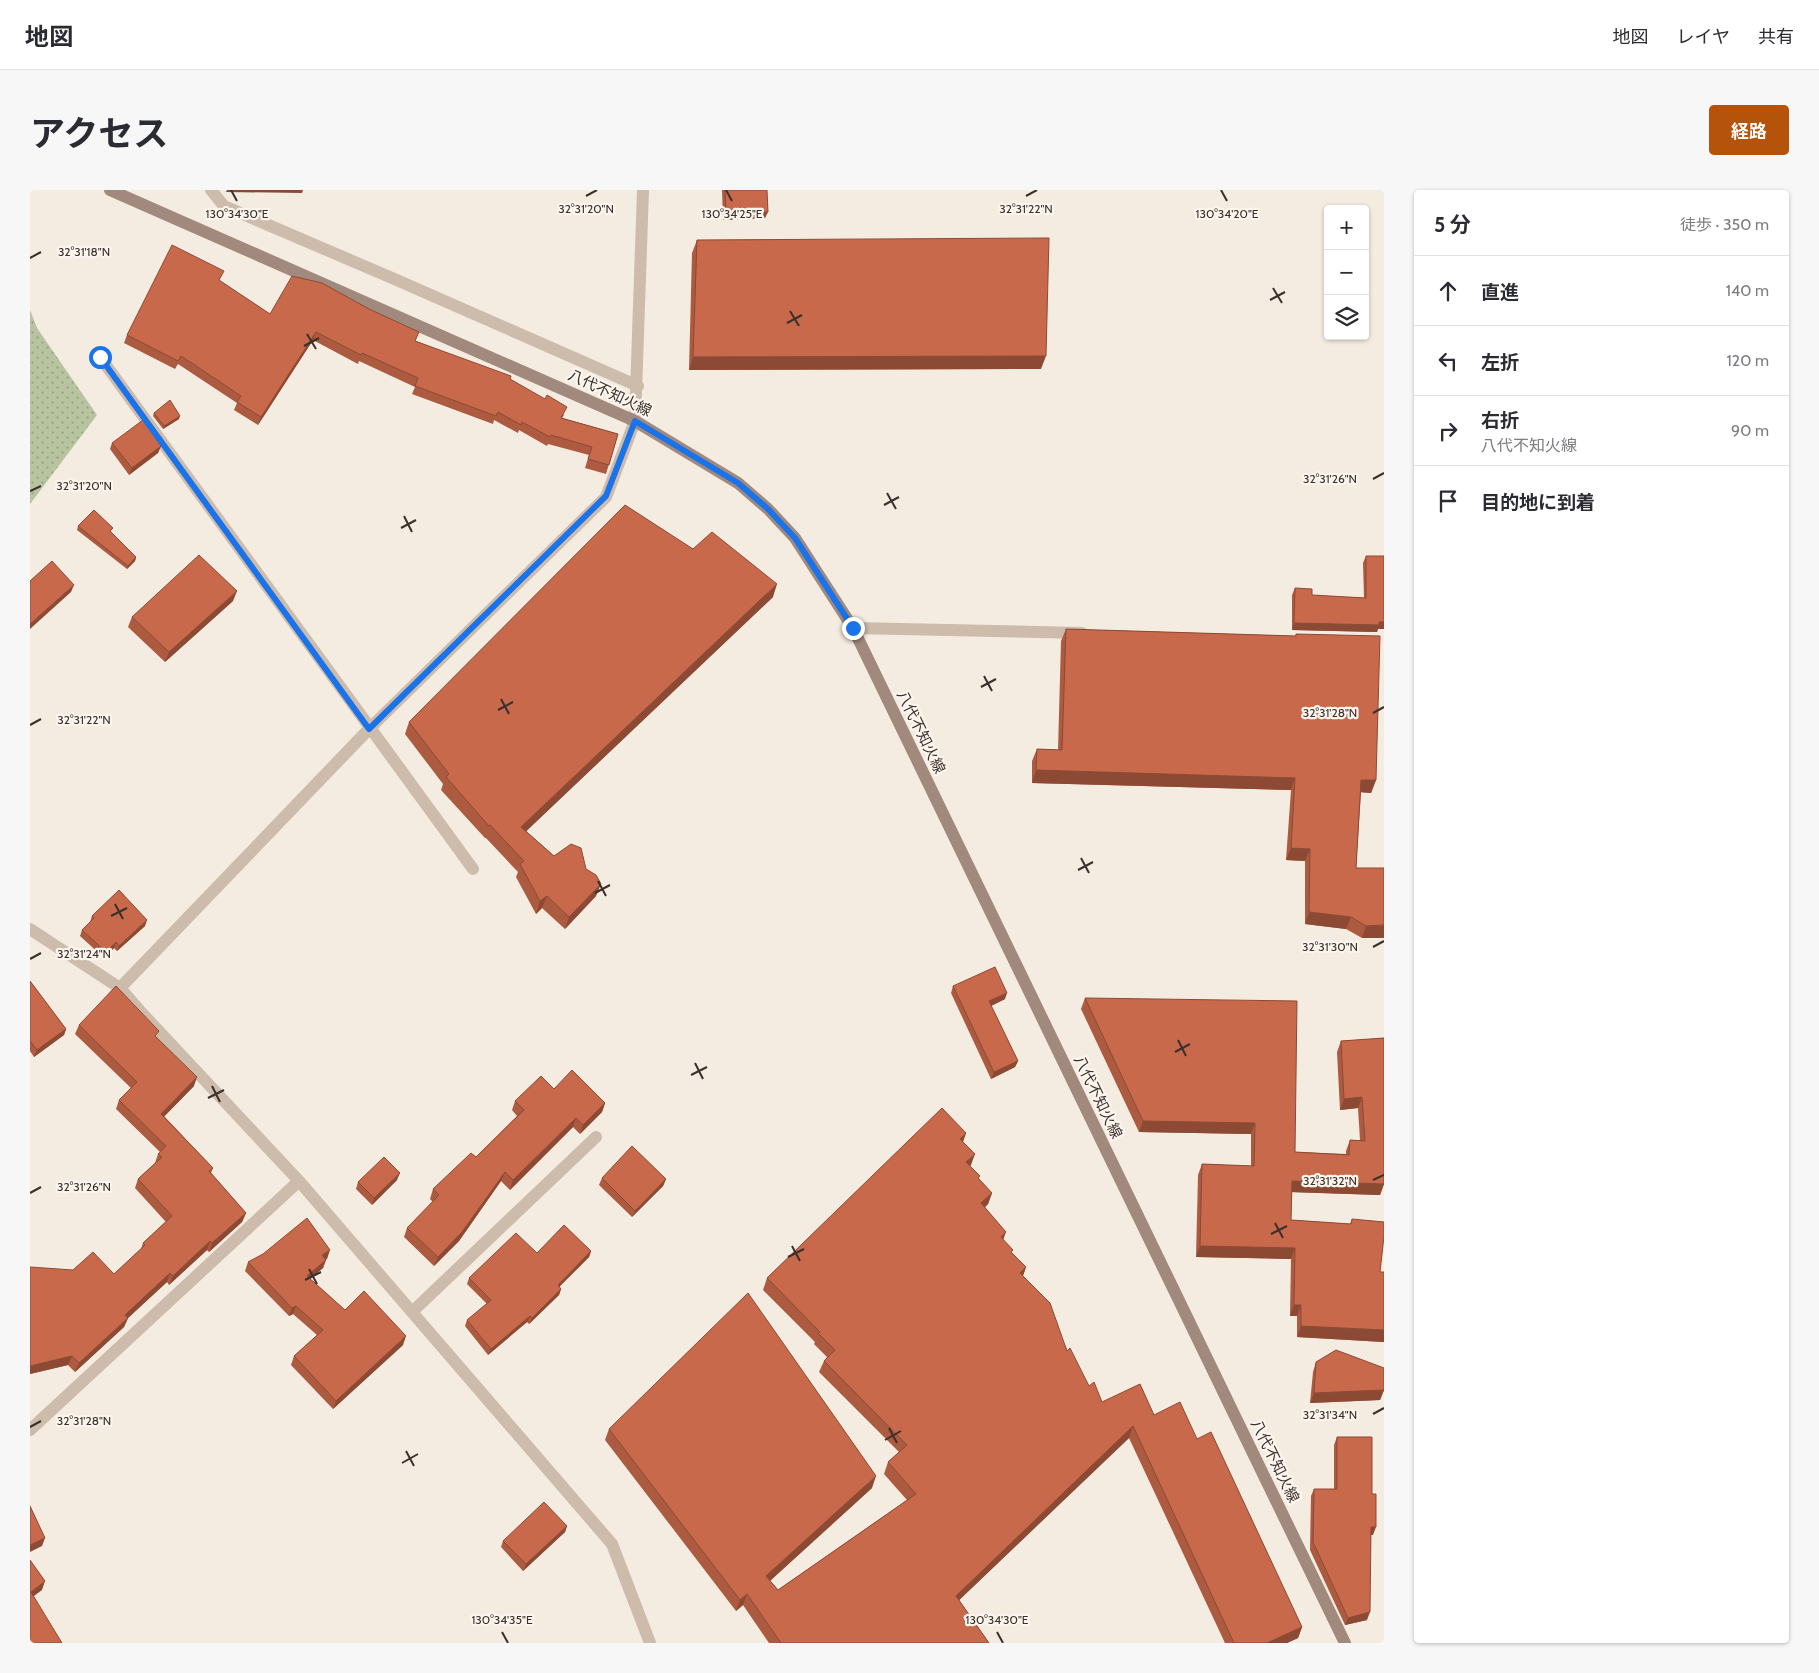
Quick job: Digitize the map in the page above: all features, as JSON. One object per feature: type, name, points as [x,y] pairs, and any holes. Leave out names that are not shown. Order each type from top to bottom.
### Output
[{"type":"main road","name":"八代不知火線","points":[[110,190],[635,421],[738,483],[768,509],[795,538],[853,628],[1345,1643]]},
{"type":"street","points":[[210,190],[224,206],[400,280],[638,386]]},
{"type":"street","points":[[120,988],[369,729],[606,496],[635,421],[638,386],[643,190]]},
{"type":"street","points":[[100,357],[369,729],[473,869]]},
{"type":"street","points":[[853,628],[1099,634]]},
{"type":"street","points":[[30,929],[120,988],[299,1181],[612,1544],[650,1643]]},
{"type":"street","points":[[412,1312],[596,1137]]},
{"type":"street","points":[[30,1430],[299,1181]]},
{"type":"green space","points":[[30,310],[37,328],[97,415],[30,504]]},
{"type":"building","points":[[725,190],[767,190],[768,212],[726,213]]},
{"type":"building","points":[[1049,238],[1046,356],[693,357],[697,240]]},
{"type":"building","points":[[172,245],[224,271],[219,280],[270,314],[292,276],[322,283],[369,309],[419,332],[415,341],[511,376],[510,379],[545,399],[547,395],[567,407],[561,418],[618,434],[609,465],[588,459],[592,447],[551,435],[550,437],[522,422],[521,425],[498,412],[496,416],[415,386],[418,378],[362,353],[361,355],[316,332],[261,417],[237,402],[241,396],[181,356],[178,361],[127,335]]},
{"type":"building","points":[[170,400],[180,416],[164,426],[154,413]]},
{"type":"building","points":[[143,420],[161,446],[132,468],[112,443]]},
{"type":"building","points":[[625,505],[693,549],[712,532],[777,584],[521,827],[554,856],[571,844],[581,848],[586,869],[596,875],[601,884],[569,917],[547,896],[540,901],[520,864],[524,861],[489,826],[446,777],[449,774],[409,722]]},
{"type":"building","points":[[94,510],[113,528],[110,531],[136,557],[128,566],[78,526]]},
{"type":"building","points":[[199,555],[237,591],[169,652],[132,617]]},
{"type":"building","points":[[1366,556],[1384,556],[1384,622],[1379,622],[1379,625],[1294,623],[1295,588],[1312,589],[1312,595],[1366,598]]},
{"type":"building","points":[[52,561],[74,585],[30,624],[30,581]]},
{"type":"building","points":[[1066,629],[1296,636],[1296,634],[1380,636],[1376,780],[1361,780],[1356,868],[1384,868],[1384,925],[1366,926],[1351,917],[1309,912],[1310,849],[1291,848],[1295,778],[1036,770],[1037,749],[1062,750]]},
{"type":"building","points":[[119,890],[147,920],[119,946],[116,942],[106,952],[82,930],[94,918],[92,916]]},
{"type":"building","points":[[995,967],[1007,993],[989,1001],[1018,1061],[994,1072],[953,986]]},
{"type":"building","points":[[30,981],[66,1029],[37,1050],[30,1041]]},
{"type":"building","points":[[116,986],[159,1031],[155,1036],[197,1077],[161,1114],[213,1168],[209,1171],[246,1213],[212,1243],[210,1241],[173,1276],[170,1273],[125,1315],[128,1318],[79,1363],[72,1356],[30,1366],[30,1267],[73,1270],[93,1252],[114,1274],[172,1216],[138,1179],[162,1157],[158,1154],[166,1146],[119,1100],[137,1082],[79,1025]]},
{"type":"building","points":[[1085,998],[1297,1001],[1295,1152],[1349,1155],[1350,1140],[1365,1141],[1362,1097],[1344,1099],[1341,1041],[1384,1038],[1384,1184],[1292,1181],[1291,1220],[1351,1224],[1352,1219],[1384,1222],[1380,1272],[1384,1272],[1384,1330],[1301,1326],[1301,1305],[1294,1305],[1295,1248],[1200,1246],[1202,1164],[1254,1166],[1255,1123],[1143,1121]]},
{"type":"building","points":[[572,1070],[605,1103],[583,1125],[576,1118],[513,1180],[505,1172],[462,1232],[438,1257],[407,1228],[439,1195],[433,1189],[471,1153],[476,1157],[524,1110],[515,1101],[541,1076],[554,1089]]},
{"type":"building","points":[[942,1108],[966,1133],[960,1139],[975,1154],[966,1162],[980,1176],[978,1178],[992,1193],[981,1203],[1006,1232],[1001,1237],[1013,1250],[1011,1252],[1026,1267],[1020,1273],[1050,1303],[1067,1351],[1070,1348],[1089,1386],[1094,1382],[1102,1402],[1140,1384],[1154,1415],[1180,1402],[1197,1439],[1211,1432],[1302,1627],[1267,1643],[1234,1643],[1133,1426],[956,1596],[989,1643],[781,1643],[747,1594],[740,1600],[609,1429],[748,1293],[876,1476],[766,1576],[778,1590],[916,1494],[888,1462],[907,1445],[824,1361],[835,1350],[767,1278]]},
{"type":"building","points":[[632,1146],[666,1179],[635,1211],[602,1178]]},
{"type":"building","points":[[384,1157],[400,1173],[374,1198],[358,1182]]},
{"type":"building","points":[[307,1218],[330,1250],[322,1255],[326,1260],[307,1276],[345,1310],[364,1291],[406,1336],[336,1401],[294,1356],[323,1330],[296,1306],[292,1308],[248,1262],[263,1254]]},
{"type":"building","points":[[564,1225],[591,1251],[558,1285],[561,1289],[532,1318],[530,1316],[491,1349],[467,1320],[491,1300],[469,1278],[516,1233],[537,1253]]},
{"type":"building","points":[[1336,1350],[1384,1368],[1384,1390],[1314,1393],[1316,1362]]},
{"type":"building","points":[[1337,1437],[1372,1437],[1372,1494],[1376,1494],[1376,1527],[1371,1527],[1370,1612],[1348,1618],[1313,1542],[1314,1489],[1337,1489]]},
{"type":"building","points":[[544,1502],[567,1526],[526,1564],[503,1541]]},
{"type":"building","points":[[30,1506],[45,1538],[30,1545]]},
{"type":"building","points":[[30,1560],[45,1581],[31,1592],[62,1643],[30,1643]]},
{"type":"route","points":[[100,357],[369,729],[606,496],[635,421],[738,483],[768,509],[795,538],[853,628]]}]
